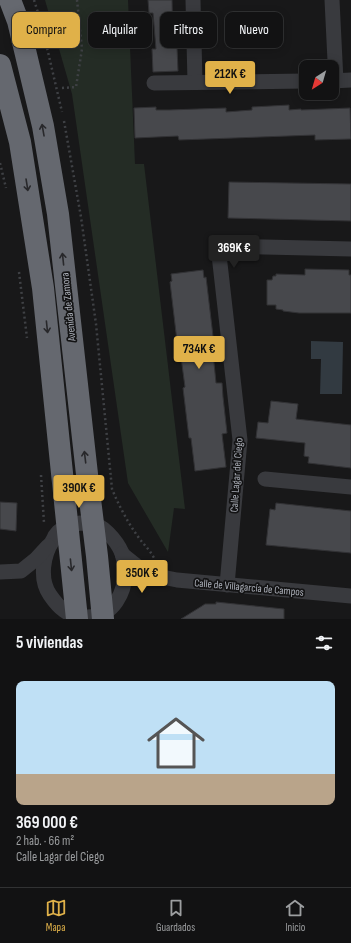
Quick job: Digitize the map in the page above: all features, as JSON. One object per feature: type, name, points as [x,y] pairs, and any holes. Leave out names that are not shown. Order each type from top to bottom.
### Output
[{"type":"highway","name":"Avenida de Zamora","points":[[10,0],[18,21],[42,126],[58,214],[103,617]]},
{"type":"highway","name":"Avenida de Zamora","points":[[0,65],[20,142],[43,288],[77,618]]},
{"type":"street","points":[[193,0],[195,82]]},
{"type":"street","points":[[332,0],[340,80]]},
{"type":"street","points":[[154,83],[299,81]]},
{"type":"street","name":"Calle Lagar del Ciego","points":[[227,585],[240,440],[218,246],[351,249]]},
{"type":"street","points":[[265,479],[351,487]]},
{"type":"street","points":[[21,571],[41,554],[57,532],[80,522],[93,524],[103,529],[116,543],[122,554],[125,573],[121,594],[115,605],[103,617],[77,618],[64,611],[48,593],[43,570],[45,556],[49,545]]},
{"type":"street","name":"Calle de Villagarcía de Campos","points":[[122,554],[147,574],[177,580],[351,596]]},
{"type":"street","points":[[0,572],[21,571],[45,582]]},
{"type":"street","points":[[121,594],[147,574]]},
{"type":"path","points":[[34,0],[41,22],[65,126],[81,217],[96,324],[112,489],[130,524],[155,561]]},
{"type":"path","points":[[62,88],[76,86],[82,49],[77,0]]},
{"type":"path","points":[[0,163],[7,194]]},
{"type":"path","points":[[19,272],[27,343]]},
{"type":"path","points":[[40,470],[44,522],[42,528]]},
{"type":"shaded area","points":[[45,0],[128,0],[129,12],[88,12],[88,48],[130,48],[135,164],[144,164],[185,509],[174,508],[168,552],[128,483],[72,94],[59,48],[80,48],[80,12],[48,12]]},
{"type":"shaded area","points":[[311,341],[343,342],[342,394],[320,394],[321,359],[311,359]]},
{"type":"building","points":[[148,0],[172,0],[172,12],[160,12],[160,48],[177,48],[178,71],[153,72],[152,49],[156,49],[153,13],[149,12]]},
{"type":"building","points":[[289,105],[289,110],[350,108],[351,139],[315,140],[315,135],[179,140],[178,136],[135,138],[134,108],[156,107],[156,110],[169,110],[226,108],[226,112],[252,110],[252,107]]},
{"type":"building","points":[[229,182],[351,184],[351,221],[228,218]]},
{"type":"building","points":[[305,269],[349,270],[349,275],[351,275],[351,313],[299,313],[276,309],[276,305],[267,305],[267,280],[272,280],[273,276],[276,276],[276,274],[305,275]]},
{"type":"building","points":[[203,270],[204,278],[206,277],[215,353],[213,353],[216,383],[222,383],[227,433],[222,434],[226,467],[195,471],[191,438],[189,438],[183,388],[185,387],[181,357],[179,358],[170,282],[172,281],[171,274]]},
{"type":"building","points":[[271,401],[298,404],[296,419],[351,425],[351,468],[308,463],[309,457],[304,456],[305,443],[256,438],[258,422],[268,423]]},
{"type":"building","points":[[0,502],[17,503],[16,531],[0,529]]},
{"type":"building","points":[[276,503],[351,511],[351,553],[266,545],[270,509],[275,510]]},
{"type":"building","points":[[216,602],[284,609],[284,619],[181,619],[205,604],[216,604]]}]
